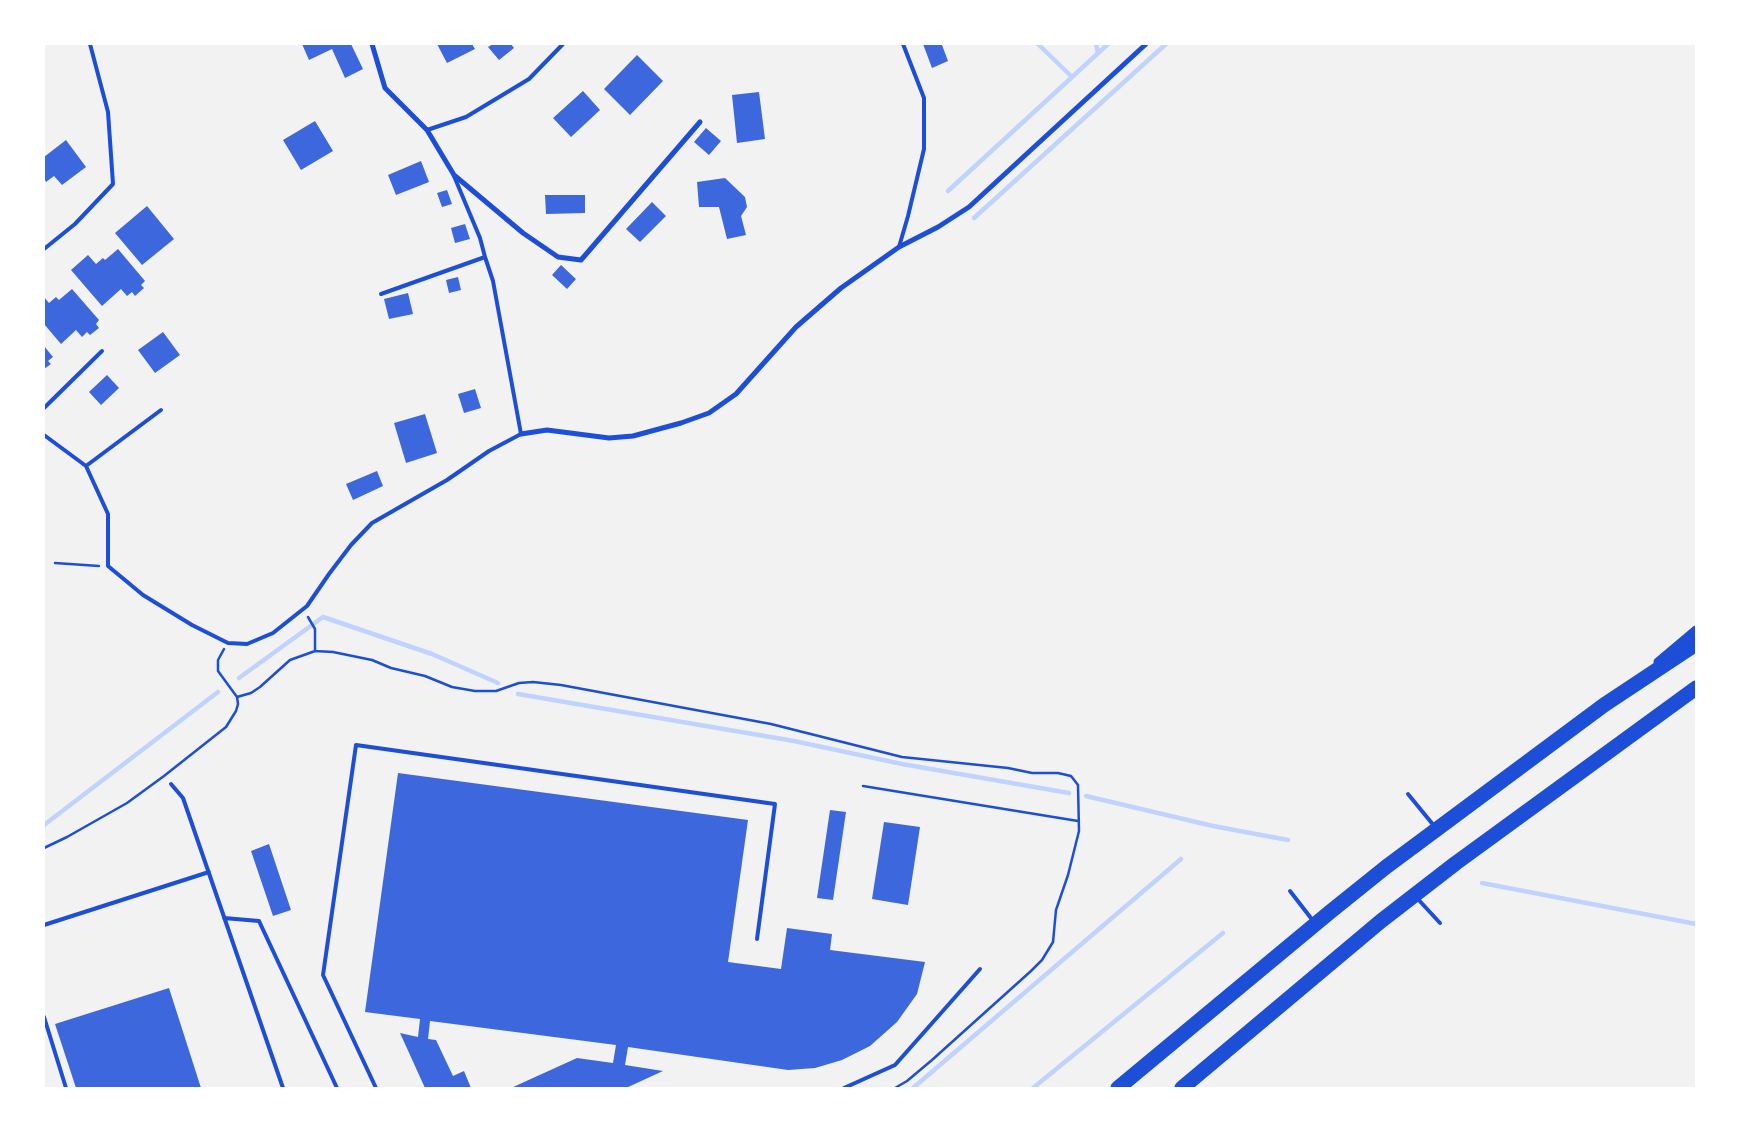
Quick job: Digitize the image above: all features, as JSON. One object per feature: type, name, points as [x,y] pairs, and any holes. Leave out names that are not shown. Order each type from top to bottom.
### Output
[{"type":"highway","points":[[1118,1088],[1386,867],[1604,705],[1696,644]]},
{"type":"highway","points":[[1182,1088],[1381,921],[1456,863],[1696,688]]},
{"type":"street","points":[[372,44],[385,88],[427,130],[454,176],[523,233],[558,257],[581,260],[700,122]]},
{"type":"street","points":[[521,434],[547,430],[609,438],[633,436],[681,423],[708,413],[736,394],[796,327],[841,288],[899,247],[938,227],[969,207],[1146,44]]},
{"type":"street","points":[[1604,705],[1696,630]]},
{"type":"lane","points":[[44,249],[75,224],[113,184],[108,112],[90,44]]},
{"type":"lane","points":[[427,130],[466,117],[528,79],[563,44]]},
{"type":"lane","points":[[899,247],[924,149],[924,98],[903,44]]},
{"type":"lane","points":[[44,436],[86,466],[108,514],[108,566],[143,595],[192,625],[228,643],[247,644],[274,632],[307,606],[351,545],[372,523],[447,480],[489,451],[521,434],[493,281],[480,238],[454,176]]},
{"type":"lane","points":[[381,294],[485,257]]},
{"type":"lane","points":[[44,408],[102,351]]},
{"type":"lane","points":[[86,466],[161,410]]},
{"type":"lane","points":[[376,1088],[323,975],[356,745],[775,804],[757,940]]},
{"type":"lane","points":[[172,784],[184,798],[283,1088]]},
{"type":"lane","points":[[1408,794],[1437,829]]},
{"type":"lane","points":[[44,925],[209,872]]},
{"type":"lane","points":[[1290,891],[1315,924]]},
{"type":"lane","points":[[1414,896],[1440,923]]},
{"type":"lane","points":[[224,918],[259,921],[337,1088]]},
{"type":"lane","points":[[844,1088],[895,1065],[980,969]]},
{"type":"lane","points":[[44,1017],[66,1088]]},
{"type":"path","points":[[56,562],[94,567],[108,566]]},
{"type":"path","points":[[311,621],[314,630],[315,651]]},
{"type":"path","points":[[237,697],[251,693],[260,687],[290,660],[315,651],[333,652],[358,656],[391,668],[425,676],[452,687],[475,691],[496,691],[518,683],[561,685],[771,724],[902,757],[1008,768],[1032,773],[1058,773],[1071,776],[1078,785],[1078,820],[1080,831],[1056,910],[1053,942],[1042,960],[1031,971],[932,1060],[907,1081],[895,1088]]},
{"type":"path","points":[[44,848],[67,838],[127,803],[226,727],[238,704],[237,697],[218,672],[218,660]]},
{"type":"path","points":[[863,786],[1078,820]]},
{"type":"building","points":[[302,44],[351,44],[363,69],[345,78],[332,49],[309,60]]},
{"type":"building","points":[[437,44],[472,44],[475,49],[447,63]]},
{"type":"building","points":[[493,44],[511,44],[514,48],[499,60],[488,47]]},
{"type":"building","points":[[923,44],[945,44],[942,45],[948,61],[932,68]]},
{"type":"building","points":[[637,55],[663,81],[630,115],[604,89]]},
{"type":"building","points":[[583,91],[600,110],[571,137],[553,118]]},
{"type":"building","points":[[759,92],[765,139],[737,143],[732,95]]},
{"type":"building","points":[[315,121],[333,151],[301,170],[283,140]]},
{"type":"building","points":[[706,128],[721,141],[709,155],[694,142]]},
{"type":"building","points":[[66,140],[86,167],[62,185],[54,176],[46,182],[44,178],[44,157]]},
{"type":"building","points":[[421,161],[429,182],[396,195],[388,175]]},
{"type":"building","points":[[725,178],[745,197],[747,207],[741,216],[746,235],[727,239],[719,207],[699,207],[697,182]]},
{"type":"building","points":[[447,190],[452,204],[442,207],[437,193]]},
{"type":"building","points":[[545,195],[585,195],[585,213],[546,214]]},
{"type":"building","points":[[652,202],[666,216],[640,242],[626,229]]},
{"type":"building","points":[[147,206],[174,239],[142,265],[115,233]]},
{"type":"building","points":[[465,224],[470,239],[455,243],[451,228]]},
{"type":"building","points":[[118,249],[145,281],[141,285],[144,288],[135,296],[132,292],[127,296],[121,289],[102,306],[71,270],[88,255],[96,264],[103,258],[105,260]]},
{"type":"building","points":[[561,265],[576,279],[567,289],[552,275]]},
{"type":"building","points":[[458,277],[461,290],[449,293],[446,280]]},
{"type":"building","points":[[72,289],[99,320],[96,324],[99,328],[90,335],[87,332],[82,337],[76,330],[61,344],[44,324],[44,297],[49,303],[56,297],[59,300]]},
{"type":"building","points":[[408,293],[413,314],[389,319],[384,299]]},
{"type":"building","points":[[163,332],[180,355],[155,373],[138,350]]},
{"type":"building","points":[[44,346],[53,357],[48,361],[51,364],[44,369]]},
{"type":"building","points":[[107,375],[119,388],[101,405],[89,392]]},
{"type":"building","points":[[475,389],[481,408],[464,413],[458,394]]},
{"type":"building","points":[[425,414],[437,453],[406,463],[394,423]]},
{"type":"building","points":[[377,471],[383,486],[353,500],[346,484]]},
{"type":"building","points":[[398,773],[748,820],[728,962],[781,969],[787,928],[832,934],[830,950],[925,962],[917,994],[897,1022],[870,1046],[842,1060],[815,1068],[788,1070],[628,1047],[625,1065],[663,1071],[626,1088],[511,1088],[577,1058],[613,1063],[616,1045],[430,1021],[428,1039],[436,1040],[453,1076],[464,1071],[471,1088],[425,1088],[400,1033],[418,1037],[420,1019],[365,1012]]},
{"type":"building","points":[[830,810],[846,812],[833,900],[817,898]]},
{"type":"building","points":[[884,822],[920,827],[908,905],[872,899]]},
{"type":"building","points":[[269,844],[291,910],[273,916],[251,851]]},
{"type":"building","points":[[169,988],[201,1088],[76,1088],[55,1024]]},
{"type":"waterway","points":[[1038,44],[1072,77]]},
{"type":"waterway","points":[[1096,44],[1098,53]]},
{"type":"waterway","points":[[948,191],[1108,44]]},
{"type":"waterway","points":[[974,218],[1166,44]]},
{"type":"waterway","points":[[239,678],[323,617],[432,654],[498,683]]},
{"type":"waterway","points":[[44,825],[218,692]]},
{"type":"waterway","points":[[518,694],[794,741],[902,764],[1069,793]]},
{"type":"waterway","points":[[1086,796],[1213,826],[1288,840]]},
{"type":"waterway","points":[[913,1088],[1181,859]]},
{"type":"waterway","points":[[1482,883],[1696,924]]},
{"type":"waterway","points":[[1033,1088],[1223,933]]}]
